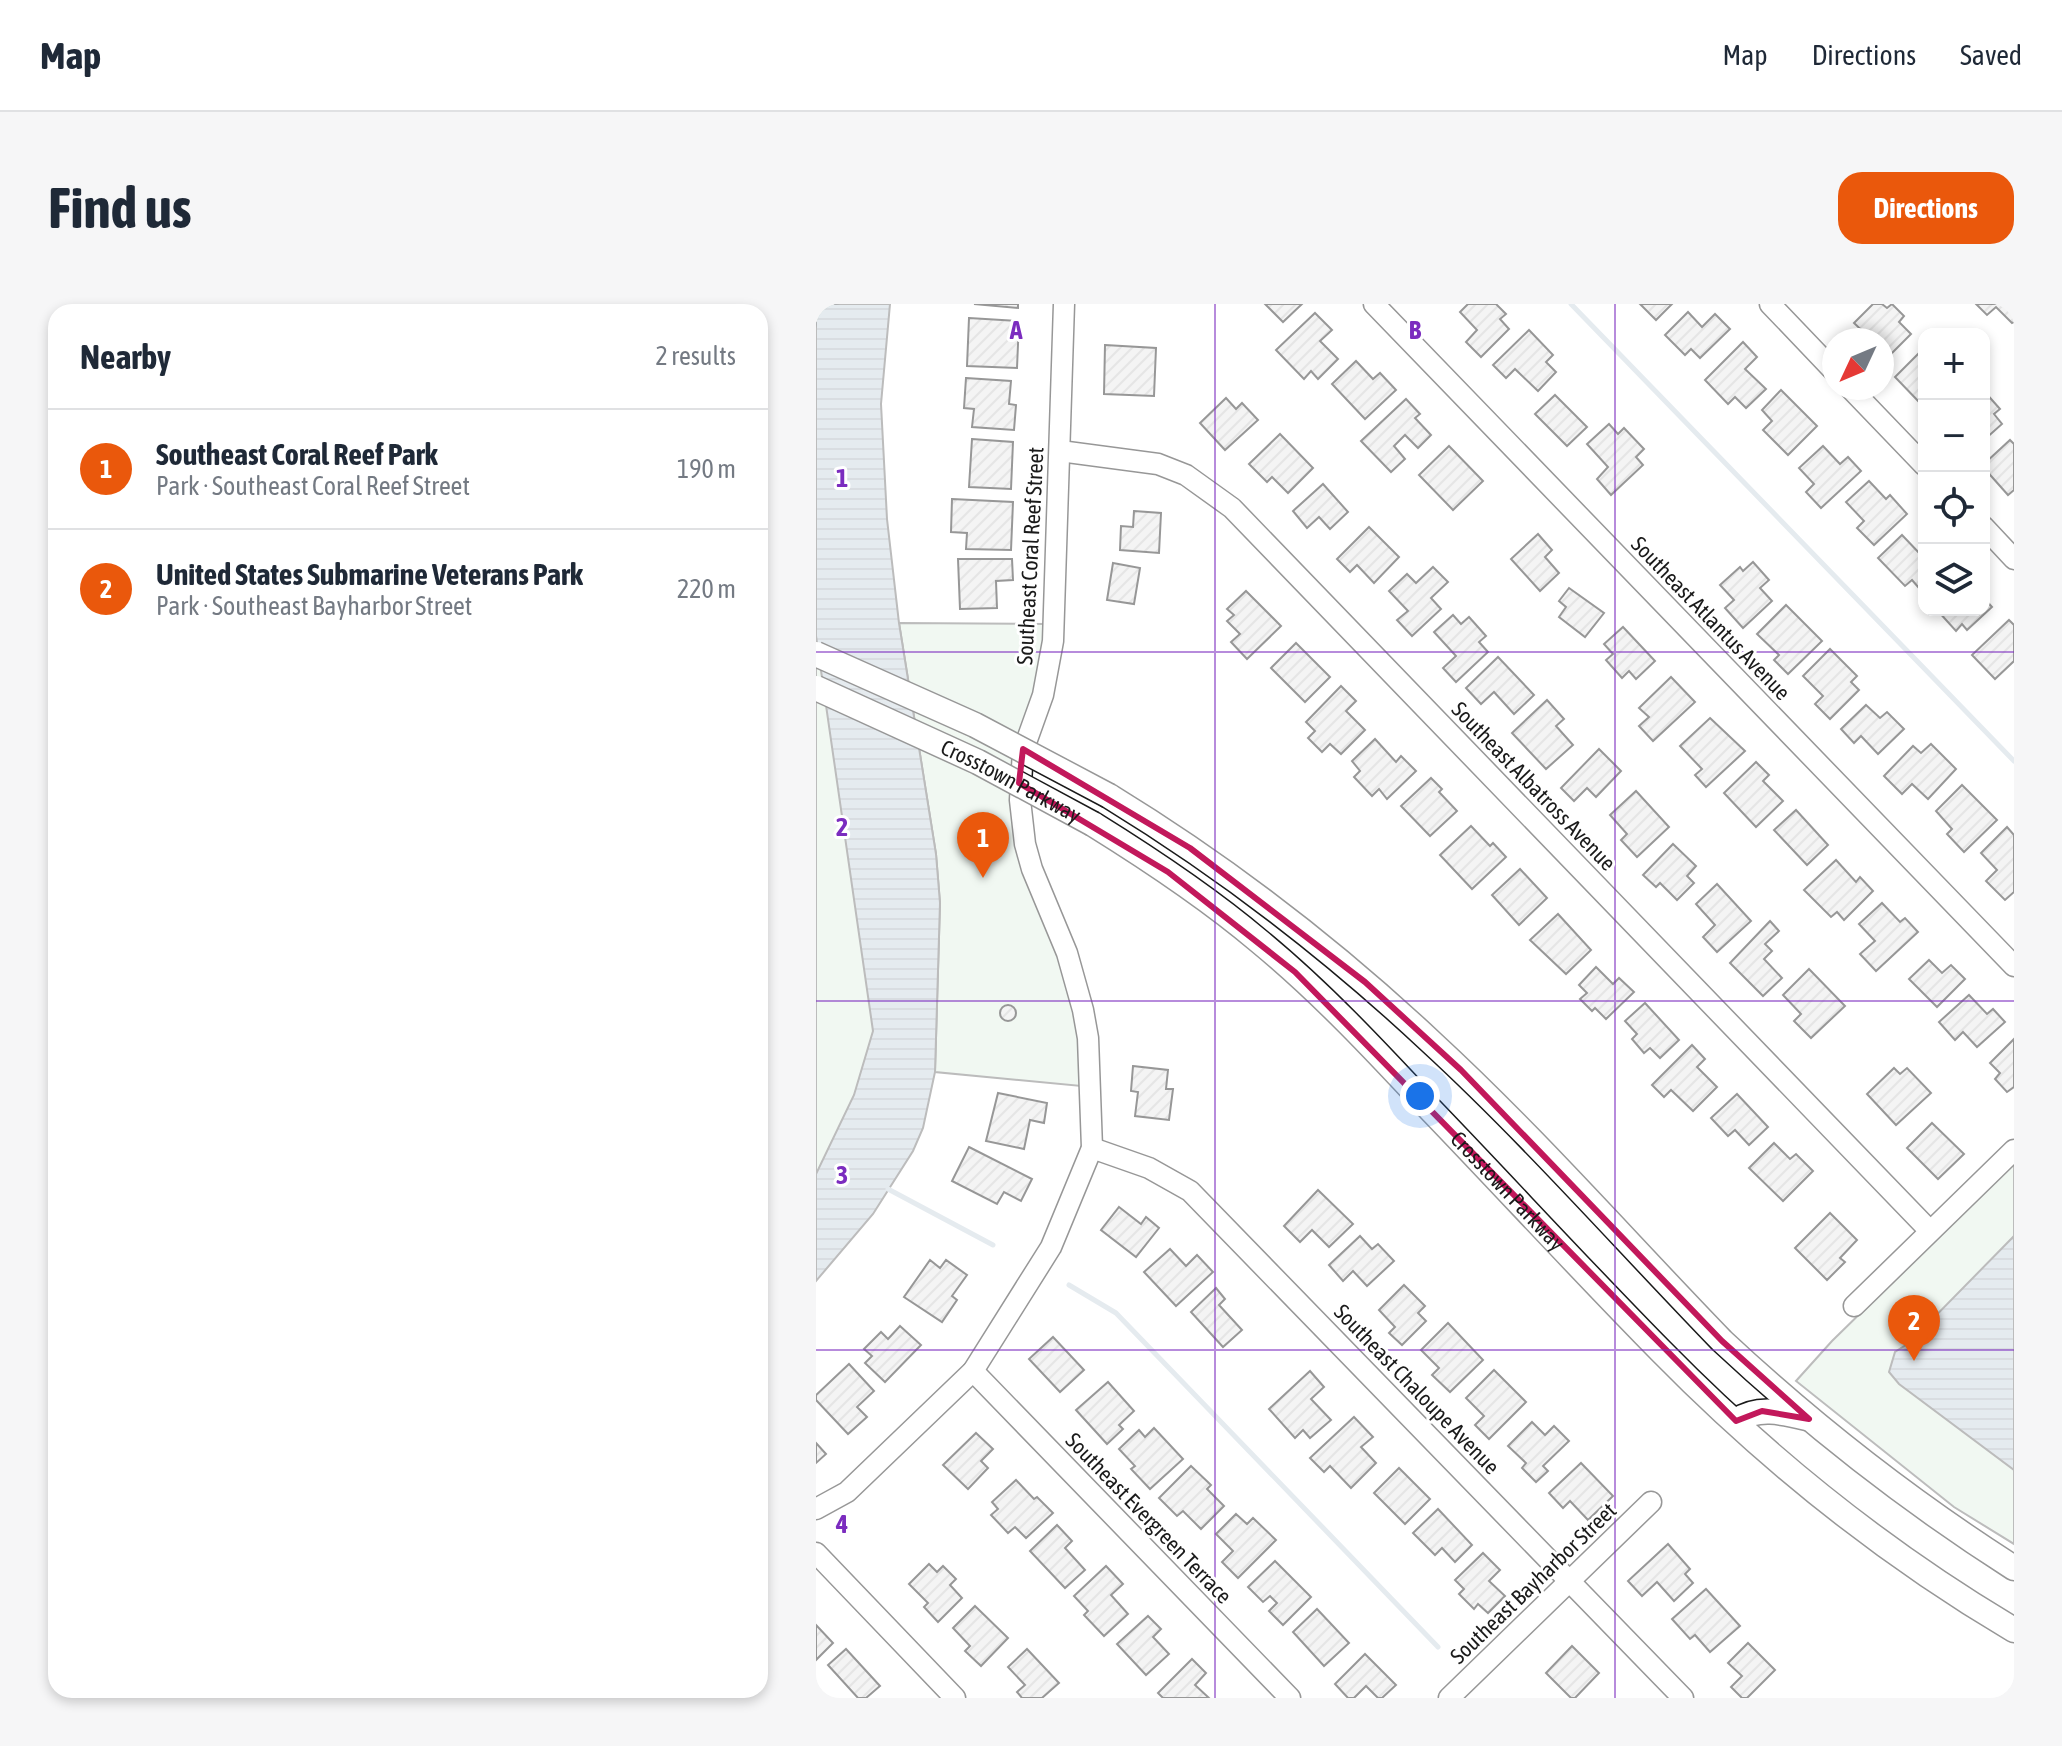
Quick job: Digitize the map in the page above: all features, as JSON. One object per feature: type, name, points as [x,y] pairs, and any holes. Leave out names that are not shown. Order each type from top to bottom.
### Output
[{"type":"main road","name":"Crosstown Parkway","points":[[816,654],[975,725],[1109,796],[1266,902],[1387,1002],[1482,1091],[1722,1341],[1809,1419],[1935,1516],[2014,1568]]},
{"type":"main road","name":"Crosstown Parkway","points":[[816,688],[978,762],[1093,824],[1199,893],[1295,972],[1365,1038],[1663,1353],[1784,1466],[1879,1542],[2014,1630]]},
{"type":"main road","points":[[1736,1421],[1746,1414],[1762,1411],[1809,1419]]},
{"type":"street","name":"Southeast Coral Reef Street","points":[[816,1509],[847,1492],[973,1371],[1051,1247],[1092,1148],[1088,1038],[1083,1010],[1067,953],[1032,869],[1025,844],[1020,800],[1023,751],[1043,695],[1053,641],[1064,304]]},
{"type":"street","name":"Southeast Atlantus Avenue","points":[[1374,304],[2014,966]]},
{"type":"street","points":[[1770,304],[1822,358]]},
{"type":"street","points":[[1862,400],[1918,459]]},
{"type":"street","name":"Southeast Albatross Avenue","points":[[1060,451],[1158,464],[1186,475],[1232,508],[1930,1231]]},
{"type":"street","points":[[1990,533],[2014,559]]},
{"type":"street","name":"Southeast Chaloupe Avenue","points":[[1092,1148],[1149,1168],[1190,1191],[1683,1698]]},
{"type":"street","points":[[1854,1306],[2014,1150]]},
{"type":"street","name":"Southeast Evergreen Terrace","points":[[973,1371],[1290,1698]]},
{"type":"street","name":"Southeast Bayharbor Street","points":[[1449,1698],[1651,1502]]},
{"type":"street","points":[[816,1553],[955,1698]]},
{"type":"highlighted area","points":[[1023,749],[1190,848],[1365,982],[1461,1070],[1722,1341],[1809,1419],[1762,1411],[1736,1421],[1295,972],[1168,872],[1019,783]]},
{"type":"green space","points":[[816,304],[839,304],[897,963],[816,1220]]},
{"type":"green space","points":[[899,623],[1046,624],[1046,649],[1016,769],[1069,984],[1081,1057],[1081,1086],[935,1072],[940,903],[936,854]]},
{"type":"green space","points":[[2014,1163],[2014,1544],[1954,1507],[1796,1381],[1832,1341]]},
{"type":"shaded area","points":[[816,304],[890,304],[881,404],[887,519],[899,623],[936,854],[940,903],[935,1072],[923,1128],[913,1151],[873,1214],[816,1281],[816,1174],[854,1095],[873,1031],[816,636]]},
{"type":"shaded area","points":[[2014,1236],[2014,1470],[1899,1384],[1889,1372],[1895,1352],[1909,1343]]},
{"type":"building","points":[[974,304],[1018,304],[1018,308]]},
{"type":"building","points":[[1265,304],[1302,304],[1283,322]]},
{"type":"building","points":[[1468,304],[1496,304],[1506,314],[1500,319],[1509,329],[1481,357],[1466,342],[1477,330],[1460,312]]},
{"type":"building","points":[[1640,304],[1672,304],[1656,320]]},
{"type":"building","points":[[1873,304],[1882,304],[1887,308],[1892,304],[1904,316],[1899,322],[1911,334],[1894,351],[1894,328],[1859,328],[1854,323]]},
{"type":"building","points":[[1976,304],[2014,304],[2014,322],[1996,307],[1987,315]]},
{"type":"building","points":[[1688,312],[1702,327],[1715,314],[1730,329],[1700,358],[1691,349],[1685,355],[1665,335]]},
{"type":"building","points":[[1315,313],[1332,330],[1320,341],[1338,359],[1318,379],[1311,371],[1304,379],[1276,350]]},
{"type":"building","points":[[969,318],[1019,321],[1017,368],[967,366]]},
{"type":"building","points":[[1529,330],[1553,355],[1546,362],[1556,372],[1538,391],[1515,369],[1506,378],[1493,365]]},
{"type":"building","points":[[1743,342],[1757,357],[1745,369],[1766,389],[1746,408],[1735,397],[1728,404],[1705,380]]},
{"type":"building","points":[[1105,345],[1156,348],[1154,396],[1104,394]]},
{"type":"building","points":[[1918,354],[1918,401],[1895,377]]},
{"type":"building","points":[[1356,361],[1373,379],[1380,373],[1396,390],[1365,419],[1332,384]]},
{"type":"building","points":[[966,378],[1011,381],[1009,404],[1016,405],[1014,430],[972,427],[974,409],[964,408]]},
{"type":"building","points":[[1781,390],[1817,426],[1788,455],[1763,430],[1772,421],[1762,410]]},
{"type":"building","points":[[1555,395],[1587,427],[1567,446],[1535,414]]},
{"type":"building","points":[[1226,398],[1236,409],[1242,403],[1258,420],[1225,450],[1200,423]]},
{"type":"building","points":[[1990,398],[2000,409],[1994,414],[2002,424],[1990,435]]},
{"type":"building","points":[[1406,399],[1420,414],[1415,418],[1431,435],[1418,448],[1405,435],[1394,446],[1405,459],[1391,472],[1361,441]]},
{"type":"building","points":[[1609,424],[1618,434],[1624,428],[1644,449],[1636,457],[1643,465],[1611,495],[1597,479],[1608,467],[1587,444]]},
{"type":"building","points":[[1280,434],[1313,468],[1288,493],[1272,477],[1267,482],[1249,464]]},
{"type":"building","points":[[972,439],[1013,442],[1011,489],[969,487]]},
{"type":"building","points":[[2010,440],[2014,444],[2014,490],[2008,495],[1990,475],[1990,458]]},
{"type":"building","points":[[1449,446],[1483,481],[1453,510],[1419,475]]},
{"type":"building","points":[[1823,446],[1840,464],[1848,457],[1861,471],[1821,508],[1806,492],[1814,484],[1799,468]]},
{"type":"building","points":[[1869,481],[1886,499],[1890,495],[1907,514],[1874,545],[1857,528],[1864,521],[1846,502]]},
{"type":"building","points":[[1323,484],[1348,512],[1330,529],[1319,517],[1307,528],[1293,511]]},
{"type":"building","points":[[952,499],[1013,502],[1011,550],[966,549],[967,533],[951,532]]},
{"type":"building","points":[[1134,511],[1161,513],[1159,553],[1120,550],[1121,526],[1133,527]]},
{"type":"building","points":[[1369,527],[1399,557],[1374,583],[1357,565],[1350,572],[1337,559]]},
{"type":"building","points":[[1538,534],[1552,550],[1545,557],[1559,573],[1540,591],[1511,559]]},
{"type":"building","points":[[1902,535],[1918,552],[1918,587],[1912,580],[1905,586],[1878,558]]},
{"type":"building","points":[[958,559],[1012,559],[1013,580],[996,581],[997,608],[960,609]]},
{"type":"building","points":[[1753,562],[1769,580],[1760,588],[1772,601],[1743,628],[1725,608],[1734,600],[1720,585],[1740,567],[1743,571]]},
{"type":"building","points":[[1113,563],[1140,568],[1134,604],[1107,600]]},
{"type":"building","points":[[1433,567],[1448,582],[1431,598],[1441,609],[1412,636],[1397,620],[1408,611],[1389,591],[1407,574],[1416,583]]},
{"type":"building","points":[[1569,588],[1604,613],[1585,637],[1559,617],[1566,607],[1559,601]]},
{"type":"building","points":[[1246,591],[1281,626],[1247,659],[1231,642],[1240,634],[1227,621],[1234,615],[1227,609]]},
{"type":"building","points":[[1786,605],[1822,641],[1788,674],[1774,660],[1779,655],[1757,634]]},
{"type":"building","points":[[1453,615],[1461,624],[1469,617],[1486,636],[1479,642],[1488,652],[1456,682],[1443,668],[1456,656],[1434,632]]},
{"type":"building","points":[[1942,616],[1982,616],[1967,630],[1962,624],[1956,631]]},
{"type":"building","points":[[2009,620],[2014,625],[2014,661],[1995,679],[1972,655]]},
{"type":"building","points":[[1623,627],[1655,661],[1636,679],[1629,671],[1622,678],[1606,660],[1613,654],[1604,644]]},
{"type":"building","points":[[1296,643],[1330,677],[1305,702],[1271,668]]},
{"type":"building","points":[[1830,649],[1857,676],[1851,682],[1859,690],[1830,719],[1815,704],[1823,696],[1803,676]]},
{"type":"building","points":[[1498,657],[1534,695],[1514,714],[1494,692],[1481,704],[1466,688]]},
{"type":"building","points":[[1671,677],[1695,702],[1653,741],[1639,726],[1649,717],[1639,708]]},
{"type":"building","points":[[1341,686],[1356,701],[1346,711],[1365,730],[1341,754],[1330,744],[1322,752],[1308,738],[1315,731],[1306,722]]},
{"type":"building","points":[[1547,700],[1564,719],[1556,726],[1573,745],[1546,769],[1512,733]]},
{"type":"building","points":[[1866,705],[1880,718],[1887,712],[1904,729],[1878,754],[1861,736],[1854,743],[1841,729]]},
{"type":"building","points":[[1710,718],[1745,751],[1706,787],[1695,775],[1702,769],[1680,746]]},
{"type":"building","points":[[1375,739],[1396,762],[1401,756],[1416,771],[1387,799],[1379,789],[1372,796],[1354,777],[1360,771],[1352,761]]},
{"type":"building","points":[[1931,744],[1956,769],[1928,799],[1912,784],[1902,794],[1884,776],[1913,746],[1921,753]]},
{"type":"building","points":[[1599,749],[1621,771],[1596,797],[1587,788],[1574,801],[1561,788]]},
{"type":"building","points":[[1756,762],[1769,775],[1763,781],[1783,801],[1756,827],[1724,793]]},
{"type":"building","points":[[1431,778],[1457,811],[1430,836],[1401,806]]},
{"type":"building","points":[[1962,785],[1997,820],[1964,852],[1947,834],[1952,829],[1936,811]]},
{"type":"building","points":[[1636,791],[1669,827],[1637,857],[1621,840],[1627,834],[1610,815]]},
{"type":"building","points":[[1796,810],[1828,845],[1807,865],[1774,830]]},
{"type":"building","points":[[1471,826],[1506,857],[1472,889],[1440,855]]},
{"type":"building","points":[[2007,827],[2014,835],[2014,892],[2005,900],[1986,881],[1997,870],[1981,853]]},
{"type":"building","points":[[1673,844],[1696,866],[1687,876],[1694,883],[1677,900],[1660,883],[1656,887],[1643,875]]},
{"type":"building","points":[[1836,860],[1856,882],[1860,877],[1873,891],[1844,920],[1837,912],[1831,917],[1804,890]]},
{"type":"building","points":[[1520,869],[1547,898],[1519,925],[1492,895]]},
{"type":"building","points":[[1717,884],[1751,921],[1717,952],[1703,937],[1715,925],[1696,904]]},
{"type":"building","points":[[1882,903],[1900,922],[1905,918],[1918,932],[1876,971],[1860,954],[1875,941],[1859,924]]},
{"type":"building","points":[[1558,914],[1591,950],[1566,974],[1530,940]]},
{"type":"building","points":[[1770,921],[1779,931],[1765,944],[1772,951],[1764,959],[1782,978],[1763,996],[1730,963]]},
{"type":"building","points":[[1929,960],[1942,973],[1951,965],[1965,979],[1937,1007],[1909,979]]},
{"type":"building","points":[[1596,967],[1613,984],[1619,978],[1634,992],[1606,1019],[1580,999],[1587,993],[1579,985]]},
{"type":"building","points":[[1809,969],[1845,1006],[1811,1038],[1794,1021],[1801,1014],[1783,995]]},
{"type":"building","points":[[1969,995],[1987,1014],[1993,1009],[2005,1022],[1977,1047],[1963,1032],[1955,1040],[1939,1022]]},
{"type":"building","points":[[1645,1003],[1679,1040],[1660,1058],[1650,1048],[1644,1053],[1632,1039],[1637,1034],[1625,1021]]},
{"type":"building","points":[[1008,1005],[1016,1013],[1008,1021],[1000,1013]]},
{"type":"building","points":[[2014,1039],[2014,1087],[2007,1092],[1995,1079],[2000,1073],[1990,1063]]},
{"type":"building","points":[[1692,1045],[1705,1059],[1697,1067],[1717,1087],[1693,1111],[1671,1090],[1664,1097],[1652,1085]]},
{"type":"building","points":[[1133,1066],[1168,1070],[1166,1089],[1173,1089],[1169,1120],[1135,1116],[1138,1092],[1131,1091]]},
{"type":"building","points":[[1894,1068],[1900,1074],[1907,1068],[1931,1093],[1896,1125],[1867,1094]]},
{"type":"building","points":[[998,1093],[1047,1103],[1044,1123],[1030,1120],[1024,1149],[986,1141]]},
{"type":"building","points":[[1737,1094],[1768,1127],[1749,1145],[1735,1130],[1728,1136],[1711,1118]]},
{"type":"building","points":[[1932,1123],[1964,1154],[1938,1179],[1907,1148]]},
{"type":"building","points":[[1774,1143],[1790,1159],[1796,1154],[1813,1171],[1783,1201],[1749,1168]]},
{"type":"building","points":[[969,1147],[1032,1179],[1021,1201],[1004,1192],[997,1204],[952,1181]]},
{"type":"building","points":[[1318,1190],[1353,1224],[1329,1247],[1312,1230],[1300,1242],[1284,1226]]},
{"type":"building","points":[[1119,1207],[1141,1224],[1146,1217],[1159,1228],[1136,1257],[1101,1230]]},
{"type":"building","points":[[1830,1213],[1857,1240],[1840,1258],[1845,1262],[1827,1280],[1795,1248]]},
{"type":"building","points":[[1360,1236],[1372,1249],[1378,1244],[1394,1261],[1367,1286],[1353,1271],[1343,1281],[1329,1265]]},
{"type":"building","points":[[1170,1249],[1186,1266],[1197,1255],[1213,1272],[1176,1306],[1144,1272]]},
{"type":"building","points":[[930,1260],[940,1268],[946,1260],[967,1275],[952,1296],[957,1300],[942,1322],[904,1297]]},
{"type":"building","points":[[1404,1285],[1425,1306],[1418,1313],[1426,1321],[1402,1345],[1389,1333],[1395,1327],[1379,1310]]},
{"type":"building","points":[[1216,1288],[1225,1299],[1219,1305],[1242,1330],[1223,1347],[1191,1312]]},
{"type":"building","points":[[1448,1323],[1483,1360],[1450,1392],[1432,1375],[1439,1368],[1421,1350]]},
{"type":"building","points":[[900,1326],[921,1345],[885,1382],[865,1363],[872,1356],[864,1349],[881,1332],[888,1339]]},
{"type":"building","points":[[1053,1337],[1084,1370],[1060,1392],[1029,1359]]},
{"type":"building","points":[[849,1364],[874,1391],[857,1407],[867,1417],[848,1434],[816,1400],[816,1395]]},
{"type":"building","points":[[1494,1370],[1526,1402],[1489,1439],[1475,1425],[1484,1416],[1466,1398]]},
{"type":"building","points":[[1310,1371],[1324,1387],[1311,1399],[1331,1420],[1310,1438],[1303,1430],[1295,1438],[1269,1409]]},
{"type":"building","points":[[1108,1382],[1134,1411],[1119,1425],[1123,1429],[1107,1444],[1076,1410]]},
{"type":"building","points":[[1354,1417],[1373,1437],[1361,1447],[1376,1463],[1351,1488],[1330,1466],[1324,1472],[1310,1458]]},
{"type":"building","points":[[1532,1422],[1545,1435],[1554,1426],[1569,1441],[1543,1466],[1548,1471],[1536,1482],[1522,1468],[1526,1463],[1508,1446]]},
{"type":"building","points":[[1154,1428],[1183,1459],[1150,1489],[1131,1469],[1135,1466],[1119,1449],[1139,1430],[1145,1437]]},
{"type":"building","points":[[976,1433],[993,1449],[981,1461],[988,1468],[968,1489],[943,1465]]},
{"type":"building","points":[[816,1443],[826,1454],[816,1463]]},
{"type":"building","points":[[1581,1463],[1613,1496],[1588,1520],[1570,1501],[1563,1508],[1549,1493]]},
{"type":"building","points":[[1191,1466],[1211,1485],[1207,1489],[1224,1506],[1201,1529],[1183,1511],[1177,1516],[1159,1498]]},
{"type":"building","points":[[1399,1468],[1430,1499],[1405,1524],[1374,1493]]},
{"type":"building","points":[[1016,1480],[1053,1513],[1026,1538],[1015,1527],[1008,1533],[991,1515],[998,1509],[992,1502]]},
{"type":"building","points":[[1438,1509],[1472,1545],[1455,1562],[1442,1548],[1435,1555],[1413,1533]]},
{"type":"building","points":[[1236,1514],[1247,1524],[1253,1518],[1276,1540],[1238,1578],[1222,1562],[1233,1551],[1216,1534]]},
{"type":"building","points":[[1057,1525],[1072,1541],[1065,1548],[1085,1570],[1065,1588],[1030,1551]]},
{"type":"building","points":[[1668,1544],[1690,1569],[1685,1574],[1693,1583],[1674,1601],[1657,1582],[1642,1596],[1628,1581]]},
{"type":"building","points":[[1483,1553],[1500,1570],[1489,1581],[1505,1596],[1488,1613],[1478,1604],[1474,1609],[1459,1594],[1464,1589],[1455,1580]]},
{"type":"building","points":[[1275,1561],[1311,1597],[1283,1625],[1269,1611],[1277,1603],[1270,1596],[1263,1602],[1248,1587]]},
{"type":"building","points":[[929,1564],[937,1572],[943,1566],[956,1579],[950,1585],[962,1598],[938,1622],[924,1607],[928,1603],[909,1584]]},
{"type":"building","points":[[1106,1566],[1123,1584],[1111,1595],[1128,1614],[1104,1636],[1084,1615],[1088,1611],[1074,1596]]},
{"type":"building","points":[[1706,1589],[1740,1626],[1710,1652],[1695,1635],[1690,1639],[1672,1619]]},
{"type":"building","points":[[975,1606],[1008,1638],[981,1666],[965,1651],[970,1646],[953,1628]]},
{"type":"building","points":[[1317,1609],[1349,1643],[1324,1666],[1293,1632]]},
{"type":"building","points":[[1148,1616],[1161,1629],[1153,1637],[1169,1654],[1146,1675],[1117,1644]]},
{"type":"building","points":[[816,1625],[833,1643],[816,1660]]},
{"type":"building","points":[[1748,1643],[1775,1670],[1747,1698],[1742,1698],[1731,1687],[1742,1676],[1728,1663]]},
{"type":"building","points":[[1572,1646],[1599,1673],[1575,1698],[1571,1698],[1546,1673]]},
{"type":"building","points":[[846,1649],[880,1686],[866,1698],[858,1698],[828,1665]]},
{"type":"building","points":[[1027,1649],[1059,1683],[1042,1698],[1022,1698],[1017,1692],[1025,1685],[1008,1667]]},
{"type":"building","points":[[1365,1654],[1396,1685],[1382,1698],[1366,1686],[1354,1698],[1348,1698],[1335,1684]]},
{"type":"building","points":[[1192,1659],[1206,1673],[1195,1685],[1209,1698],[1163,1698],[1158,1693]]},
{"type":"waterway","points":[[1571,304],[2014,761]]},
{"type":"waterway","points":[[888,1189],[993,1245]]},
{"type":"waterway","points":[[1069,1285],[1116,1313],[1438,1647]]},
{"type":"place","name":"Southeast Coral Reef Park","points":[[983,878]]},
{"type":"place","name":"United States Submarine Veterans Park","points":[[1914,1361]]}]
